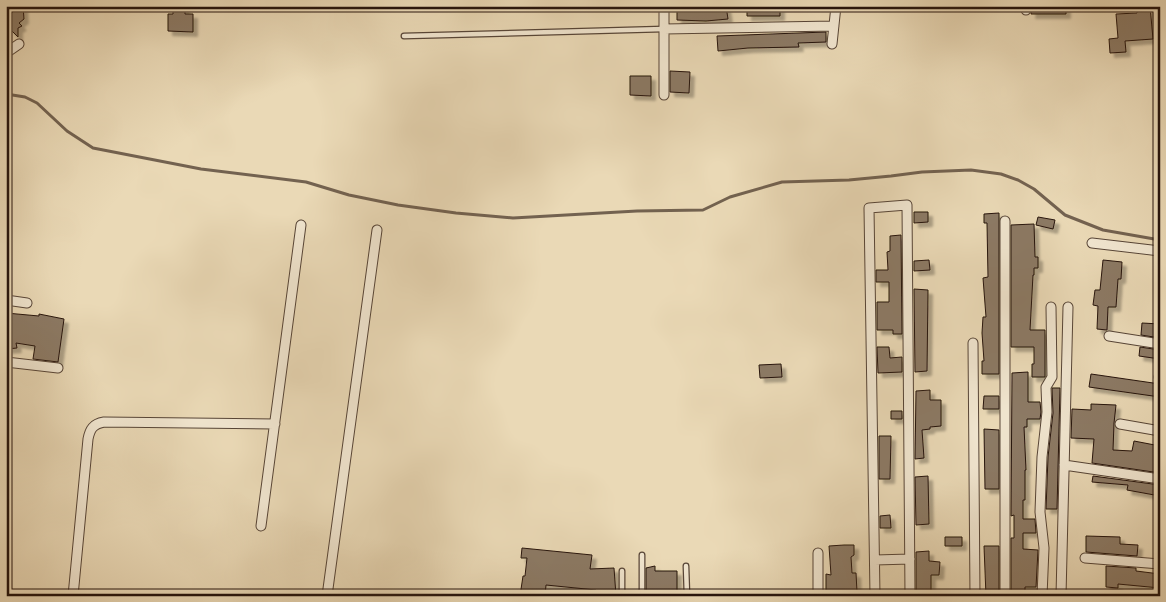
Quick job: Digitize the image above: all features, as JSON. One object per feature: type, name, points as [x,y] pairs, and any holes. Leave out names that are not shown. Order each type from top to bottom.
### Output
[{"type":"street","points":[[664,6],[664,94]]},
{"type":"street","points":[[832,44],[836,6]]},
{"type":"street","points":[[664,29],[834,26]]},
{"type":"street","points":[[6,53],[19,44]]},
{"type":"street","points":[[875,596],[869,208],[907,205],[910,596]]},
{"type":"street","points":[[1005,221],[1005,596]]},
{"type":"street","points":[[261,526],[301,225]]},
{"type":"street","points":[[326,596],[377,230]]},
{"type":"street","points":[[1092,243],[1160,251]]},
{"type":"street","points":[[6,300],[27,303]]},
{"type":"street","points":[[1042,596],[1044,548],[1040,512],[1041,466],[1047,412],[1046,387],[1052,377],[1051,307]]},
{"type":"street","points":[[1061,596],[1068,307]]},
{"type":"street","points":[[1109,336],[1160,344]]},
{"type":"street","points":[[973,343],[974,596]]},
{"type":"street","points":[[6,362],[58,368]]},
{"type":"street","points":[[73,596],[88,439],[90,430],[95,423],[275,424]]},
{"type":"street","points":[[1120,424],[1160,431]]},
{"type":"street","points":[[1064,465],[1160,479]]},
{"type":"street","points":[[818,553],[818,596]]},
{"type":"street","points":[[1085,558],[1160,564]]},
{"type":"street","points":[[874,560],[910,559]]},
{"type":"lane","points":[[404,36],[664,29]]},
{"type":"lane","points":[[642,556],[642,596]]},
{"type":"lane","points":[[686,566],[686,596]]},
{"type":"lane","points":[[622,571],[622,596]]},
{"type":"building","points":[[6,6],[23,6],[24,19],[19,23],[22,26],[18,28],[18,37],[6,25]]},
{"type":"building","points":[[173,6],[185,6],[185,14],[193,14],[193,32],[168,31],[168,14],[173,14]]},
{"type":"building","points":[[726,6],[728,19],[706,21],[677,20],[677,8]]},
{"type":"building","points":[[747,6],[780,6],[780,16],[747,16]]},
{"type":"building","points":[[1032,6],[1066,6],[1066,14],[1031,14]]},
{"type":"building","points":[[1137,6],[1150,6],[1153,39],[1125,41],[1126,52],[1110,53],[1109,39],[1118,38],[1116,14],[1137,13]]},
{"type":"building","points":[[826,32],[826,42],[798,43],[799,47],[748,48],[718,51],[717,36]]},
{"type":"building","points":[[670,71],[690,72],[689,93],[670,92]]},
{"type":"building","points":[[630,76],[651,76],[651,96],[630,95]]},
{"type":"building","points":[[914,212],[928,212],[928,222],[914,223]]},
{"type":"building","points":[[999,213],[999,374],[982,374],[982,361],[984,361],[983,317],[986,317],[983,278],[988,277],[987,223],[984,223],[984,214]]},
{"type":"building","points":[[1038,217],[1055,220],[1053,229],[1036,225]]},
{"type":"building","points":[[1034,224],[1035,257],[1038,257],[1038,268],[1034,268],[1033,275],[1030,330],[1045,330],[1045,377],[1032,377],[1034,347],[1011,347],[1011,225]]},
{"type":"building","points":[[901,235],[902,334],[893,334],[893,330],[877,330],[877,302],[889,302],[889,282],[876,282],[876,270],[888,270],[887,252],[890,251],[890,236]]},
{"type":"building","points":[[929,260],[930,270],[914,271],[914,261]]},
{"type":"building","points":[[1103,260],[1122,262],[1121,279],[1118,279],[1116,307],[1108,307],[1107,330],[1097,329],[1098,306],[1093,305],[1095,290],[1100,290]]},
{"type":"building","points":[[914,289],[928,290],[927,371],[915,372]]},
{"type":"building","points":[[6,313],[39,316],[39,314],[64,319],[58,362],[33,359],[35,346],[16,343],[17,348],[7,349]]},
{"type":"building","points":[[1142,323],[1160,324],[1160,338],[1141,335]]},
{"type":"building","points":[[877,347],[889,347],[890,358],[902,357],[902,372],[878,373]]},
{"type":"building","points":[[1140,347],[1160,350],[1160,359],[1139,356]]},
{"type":"building","points":[[781,364],[782,377],[760,378],[759,365]]},
{"type":"building","points":[[1028,372],[1028,402],[1040,402],[1041,412],[1040,419],[1027,419],[1027,427],[1024,427],[1026,470],[1023,519],[1035,519],[1036,533],[1023,533],[1023,549],[1038,550],[1036,587],[1025,587],[1025,596],[1011,596],[1011,538],[1014,538],[1014,515],[1011,516],[1012,373]]},
{"type":"building","points":[[1091,374],[1160,384],[1160,397],[1089,387]]},
{"type":"building","points":[[1052,388],[1060,388],[1057,509],[1046,509],[1048,457],[1053,413]]},
{"type":"building","points":[[930,390],[930,400],[941,400],[941,426],[922,430],[924,458],[915,459],[916,391]]},
{"type":"building","points":[[984,396],[999,396],[999,409],[983,409]]},
{"type":"building","points":[[1091,404],[1116,405],[1113,450],[1132,451],[1134,441],[1160,446],[1160,473],[1092,463],[1094,439],[1071,438],[1072,409],[1091,410]]},
{"type":"building","points":[[891,411],[902,411],[902,419],[891,419]]},
{"type":"building","points":[[984,429],[999,430],[999,489],[985,489]]},
{"type":"building","points":[[879,436],[891,436],[890,479],[879,479]]},
{"type":"building","points":[[928,476],[929,524],[916,525],[915,477]]},
{"type":"building","points":[[1093,476],[1160,485],[1160,496],[1127,490],[1128,485],[1092,482]]},
{"type":"building","points":[[890,515],[891,528],[880,528],[880,516]]},
{"type":"building","points":[[1086,536],[1120,537],[1120,544],[1138,545],[1137,556],[1086,552]]},
{"type":"building","points":[[945,537],[962,537],[962,546],[945,546]]},
{"type":"building","points":[[854,545],[854,555],[851,557],[852,573],[856,573],[857,592],[853,593],[853,596],[831,596],[831,592],[826,593],[826,574],[831,575],[829,546]]},
{"type":"building","points":[[984,546],[999,546],[999,596],[986,596]]},
{"type":"building","points":[[522,548],[592,555],[590,569],[614,568],[616,596],[596,596],[596,590],[546,585],[545,596],[520,596],[527,558],[521,558]]},
{"type":"building","points":[[929,551],[929,561],[940,562],[939,575],[931,575],[931,594],[929,596],[916,596],[916,552]]},
{"type":"building","points":[[655,566],[655,571],[677,571],[677,596],[646,596],[646,568]]},
{"type":"building","points":[[1106,566],[1136,568],[1136,571],[1160,574],[1160,588],[1118,584],[1118,588],[1106,587]]},
{"type":"waterway","points":[[6,94],[25,97],[37,103],[67,131],[93,148],[201,169],[306,182],[349,195],[398,205],[456,213],[513,218],[637,211],[703,210],[730,197],[782,182],[849,180],[922,172],[971,170],[1001,174],[1018,180],[1034,189],[1065,215],[1103,230],[1160,240]]}]
